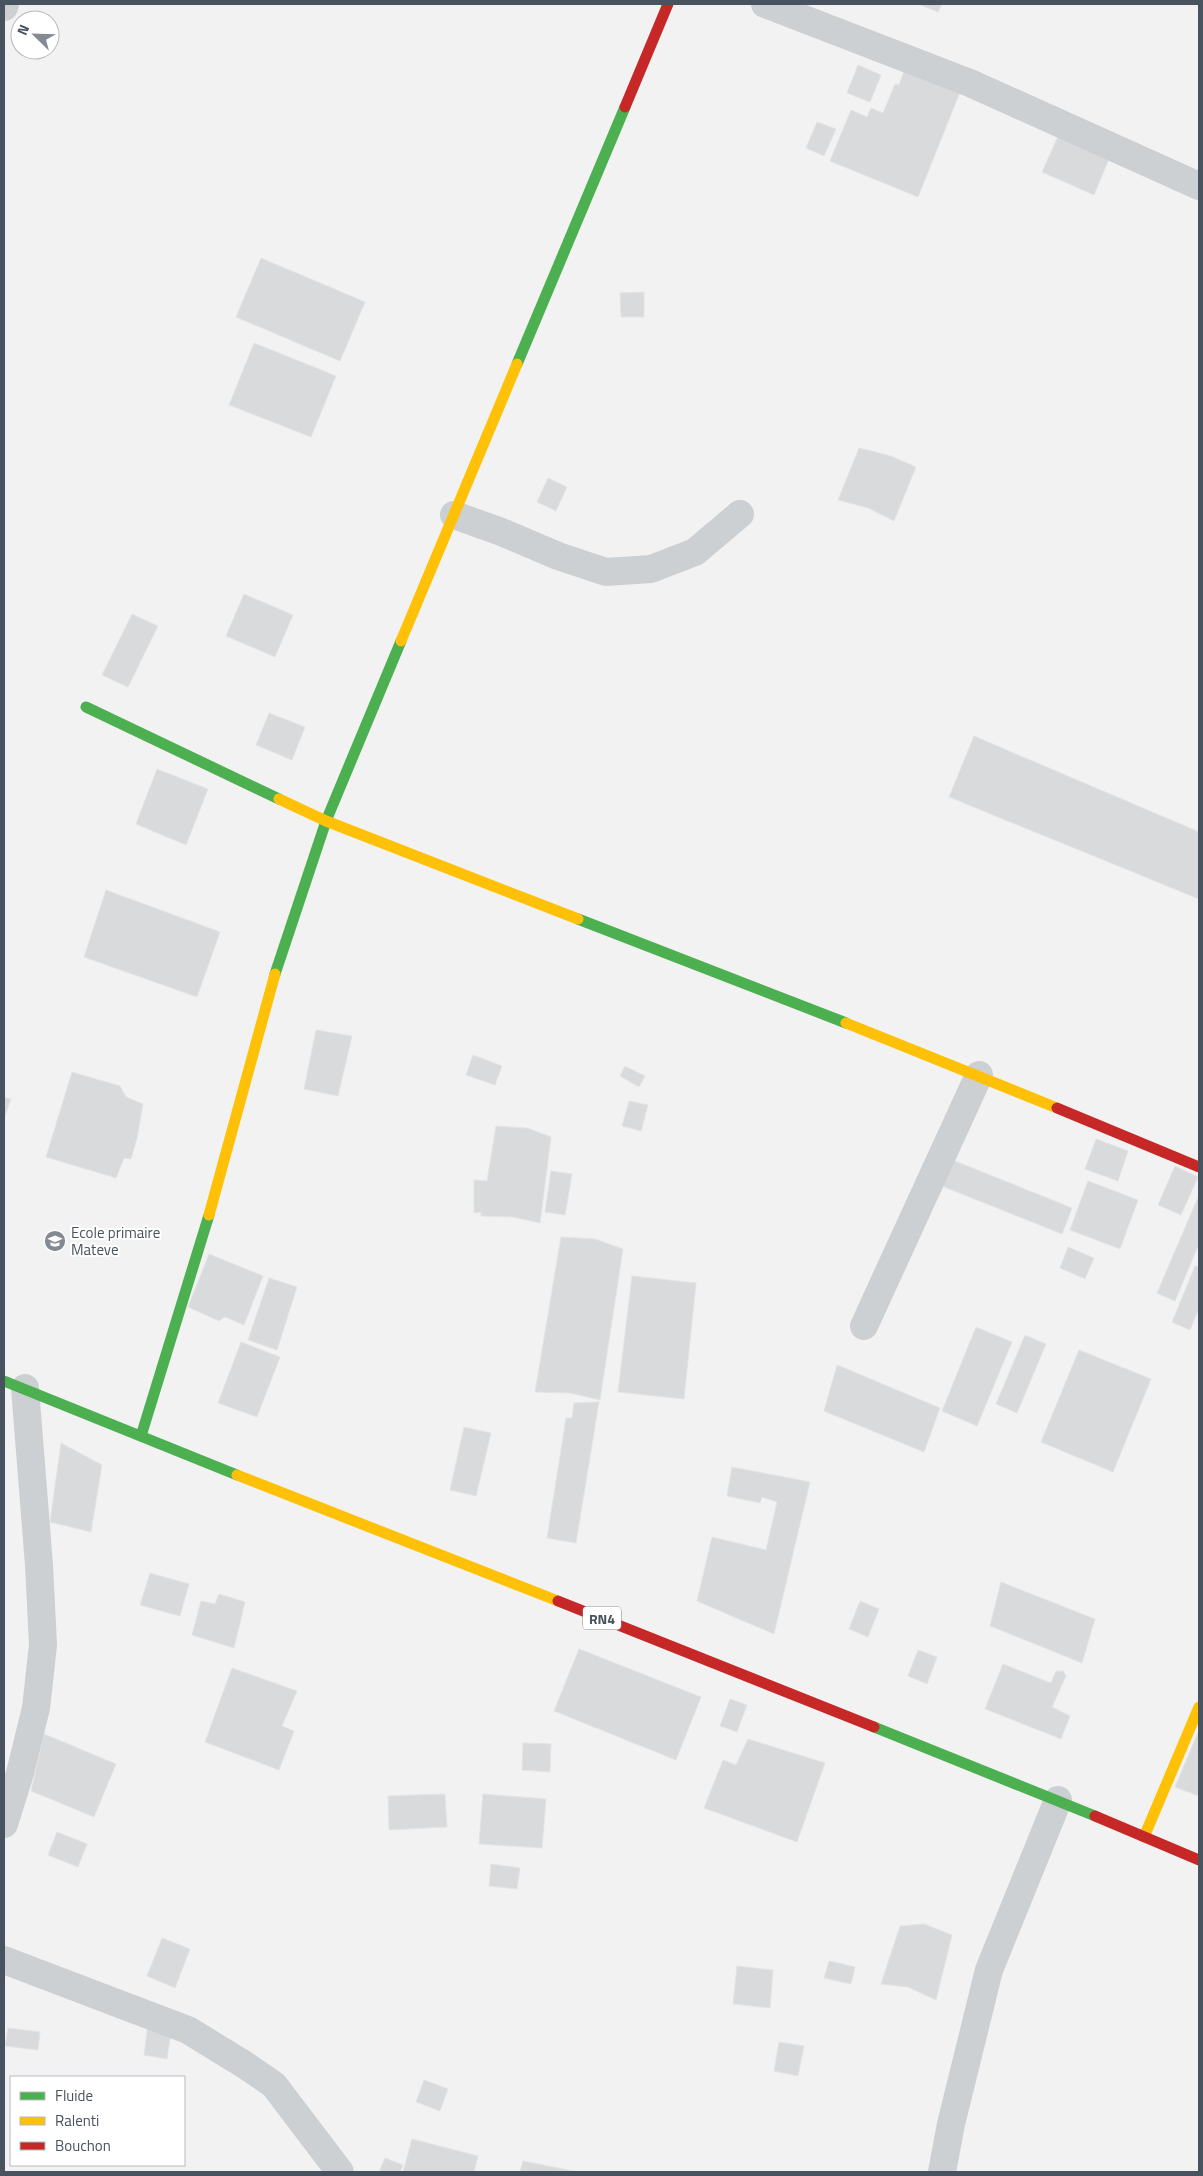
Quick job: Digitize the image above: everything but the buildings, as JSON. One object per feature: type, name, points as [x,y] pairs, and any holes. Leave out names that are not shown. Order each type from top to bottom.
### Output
[{"type":"main road","points":[[141,1436],[204,1233],[283,947],[326,821],[668,4]]},
{"type":"main road","points":[[86,707],[326,821],[979,1075],[1199,1167]]},
{"type":"main road","name":"RN4","points":[[14,1384],[1058,1800],[1199,1860]]},
{"type":"main road","points":[[1144,1836],[1199,1707]]},
{"type":"street","points":[[765,4],[970,83],[1199,186]]},
{"type":"street","points":[[454,515],[499,531],[558,556],[606,572],[652,569],[695,552],[740,514]]},
{"type":"street","points":[[864,1326],[979,1075]]},
{"type":"street","points":[[4,1824],[20,1773],[36,1708],[42,1646],[39,1565],[14,1384]]},
{"type":"street","points":[[942,2172],[951,2124],[989,1970],[1058,1800]]},
{"type":"street","points":[[4,1960],[188,2030],[245,2065],[274,2085],[340,2172]]},
{"type":"traffic: fast","points":[[517,364],[625,107]]},
{"type":"traffic: fast","points":[[275,974],[326,821],[401,641]]},
{"type":"traffic: fast","points":[[86,707],[279,799]]},
{"type":"traffic: fast","points":[[578,919],[846,1023]]},
{"type":"traffic: fast","points":[[141,1436],[209,1215]]},
{"type":"traffic: fast","points":[[4,1381],[237,1475]]},
{"type":"traffic: fast","points":[[874,1727],[1095,1816]]},
{"type":"traffic: slow","points":[[401,641],[517,364]]},
{"type":"traffic: slow","points":[[279,799],[326,821],[578,919]]},
{"type":"traffic: slow","points":[[209,1215],[275,974]]},
{"type":"traffic: slow","points":[[846,1023],[1057,1108]]},
{"type":"traffic: slow","points":[[237,1475],[558,1601]]},
{"type":"traffic: slow","points":[[1144,1837],[1199,1707]]},
{"type":"traffic: jam","points":[[625,107],[668,4]]},
{"type":"traffic: jam","points":[[1057,1108],[1199,1167]]},
{"type":"traffic: jam","points":[[558,1601],[874,1727]]},
{"type":"traffic: jam","points":[[1095,1816],[1199,1860]]},
{"type":"place","name":"Ecole primaire Mateve","points":[[55,1241]]}]
